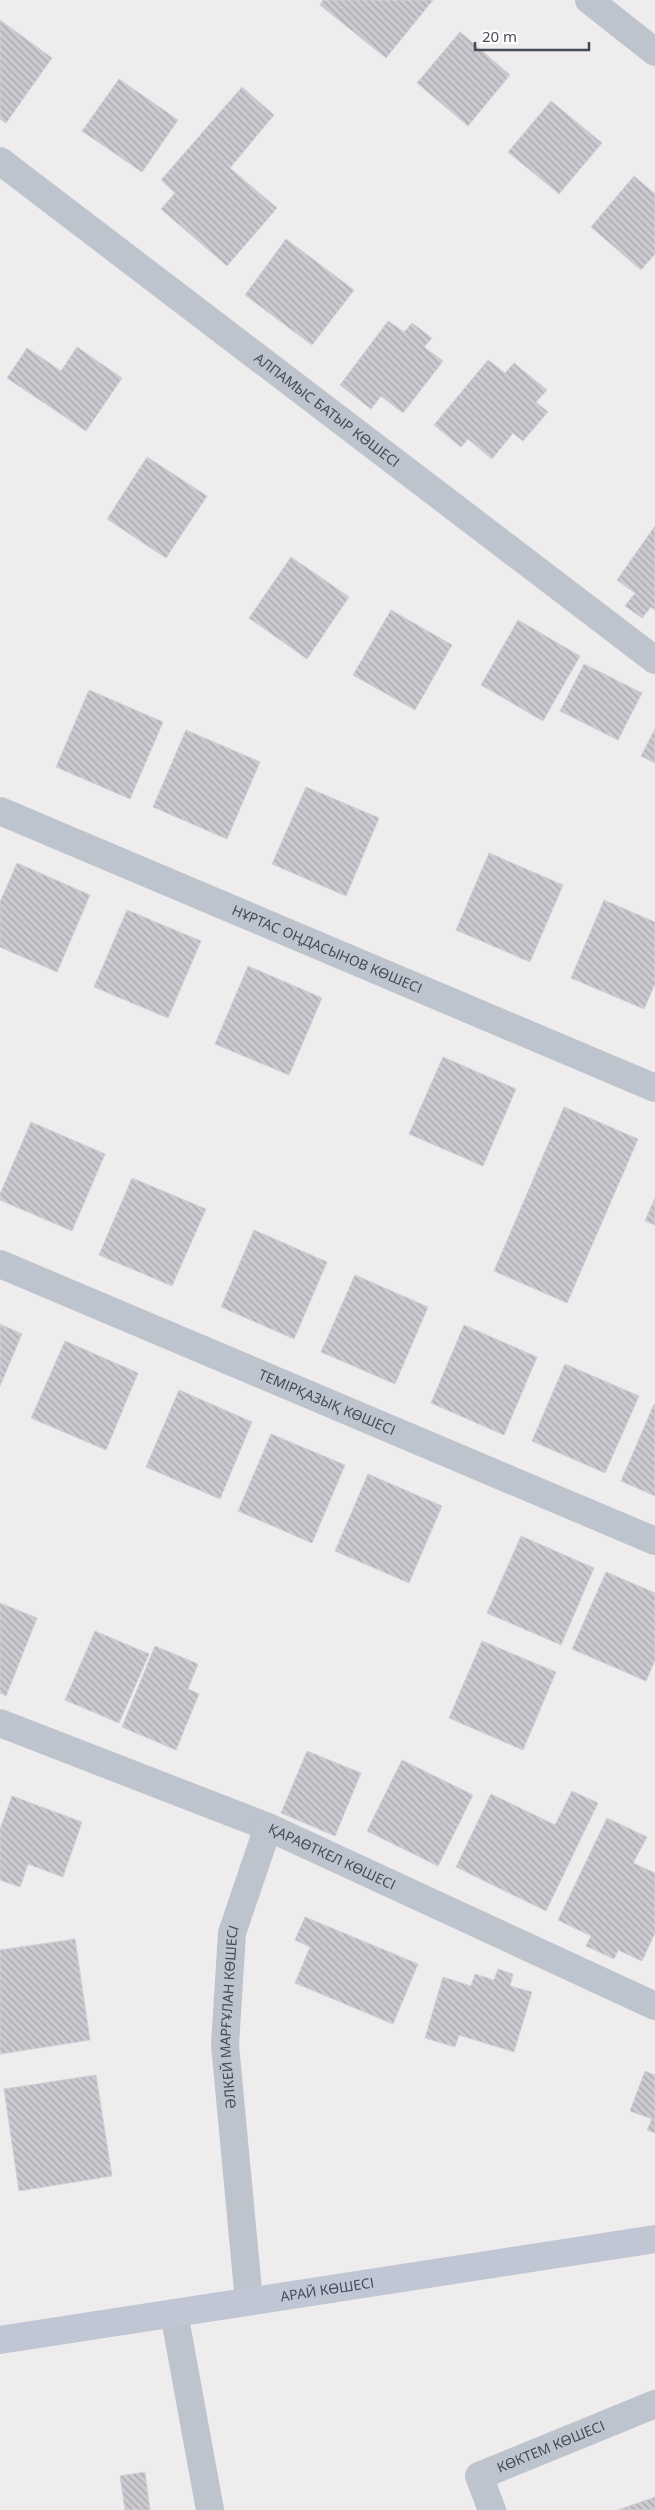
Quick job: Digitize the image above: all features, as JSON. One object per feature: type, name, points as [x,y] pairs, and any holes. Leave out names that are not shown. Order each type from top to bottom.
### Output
[{"type":"street","points":[[590,0],[655,52]]},
{"type":"street","name":"АЛПАМЫС БАТЫР КӨШЕСІ","points":[[0,161],[655,660]]},
{"type":"street","name":"НҰРТАС ОҢДАСЫНОВ КӨШЕСІ","points":[[0,811],[655,1088]]},
{"type":"street","name":"ТЕМІРҚАЗЫҚ КӨШЕСІ","points":[[0,1264],[655,1541]]},
{"type":"street","name":"ҚАРАӨТКЕЛ КӨШЕСІ","points":[[0,1723],[268,1827],[655,2006]]},
{"type":"street","name":"ӘЛКЕЙ МАРҒҰЛАН КӨШЕСІ","points":[[249,2302],[225,2045],[232,1933],[268,1827]]},
{"type":"street","name":"АРАЙ КӨШЕСІ","points":[[0,2340],[655,2239]]},
{"type":"street","points":[[174,2313],[210,2510]]},
{"type":"street","name":"КӨКТЕМ КӨШЕСІ","points":[[492,2510],[479,2476],[655,2404]]},
{"type":"building","points":[[323,0],[433,0],[386,58],[320,5]]},
{"type":"building","points":[[0,20],[52,58],[6,123],[0,119]]},
{"type":"building","points":[[460,32],[510,75],[468,126],[417,83]]},
{"type":"building","points":[[119,79],[178,120],[142,172],[82,131]]},
{"type":"building","points":[[242,87],[274,115],[230,168],[277,208],[227,266],[161,209],[175,193],[161,180]]},
{"type":"building","points":[[551,101],[602,143],[559,194],[508,152]]},
{"type":"building","points":[[634,176],[655,194],[655,254],[641,270],[591,227]]},
{"type":"building","points":[[286,239],[354,290],[312,345],[245,295]]},
{"type":"building","points":[[388,321],[404,332],[412,323],[432,338],[424,347],[443,361],[403,413],[381,396],[371,409],[340,385]]},
{"type":"building","points":[[77,347],[122,378],[86,431],[7,378],[27,348],[61,371]]},
{"type":"building","points":[[488,360],[505,373],[514,363],[547,390],[536,402],[548,412],[523,441],[513,433],[492,459],[468,439],[461,447],[434,425]]},
{"type":"building","points":[[147,457],[207,496],[166,558],[107,519]]},
{"type":"building","points":[[655,526],[655,610],[651,607],[642,618],[625,606],[635,593],[617,580]]},
{"type":"building","points":[[291,557],[349,597],[307,659],[249,618]]},
{"type":"building","points":[[391,610],[452,645],[415,710],[353,675]]},
{"type":"building","points":[[518,620],[580,656],[543,721],[481,685]]},
{"type":"building","points":[[584,664],[642,693],[618,740],[560,711]]},
{"type":"building","points":[[89,690],[163,722],[130,799],[56,767]]},
{"type":"building","points":[[655,729],[655,763],[641,756]]},
{"type":"building","points":[[186,730],[260,762],[227,839],[153,807]]},
{"type":"building","points":[[306,787],[379,818],[346,896],[272,864]]},
{"type":"building","points":[[489,853],[563,885],[530,962],[456,930]]},
{"type":"building","points":[[17,863],[90,895],[57,972],[0,947],[0,902]]},
{"type":"building","points":[[604,900],[655,922],[655,984],[644,1009],[571,978]]},
{"type":"building","points":[[127,910],[201,941],[168,1018],[94,987]]},
{"type":"building","points":[[248,966],[322,998],[289,1075],[215,1044]]},
{"type":"building","points":[[443,1057],[516,1089],[483,1166],[409,1134]]},
{"type":"building","points":[[564,1107],[638,1139],[567,1303],[494,1271]]},
{"type":"building","points":[[31,1122],[105,1154],[72,1231],[0,1200],[0,1194]]},
{"type":"building","points":[[132,1178],[206,1209],[172,1286],[99,1255]]},
{"type":"building","points":[[655,1198],[655,1225],[645,1221]]},
{"type":"building","points":[[254,1230],[327,1262],[294,1339],[221,1307]]},
{"type":"building","points":[[355,1275],[428,1307],[395,1384],[321,1352]]},
{"type":"building","points":[[0,1324],[22,1334],[0,1386]]},
{"type":"building","points":[[464,1325],[537,1357],[504,1435],[431,1403]]},
{"type":"building","points":[[65,1341],[138,1373],[106,1450],[31,1418]]},
{"type":"building","points":[[565,1364],[639,1396],[605,1473],[532,1441]]},
{"type":"building","points":[[179,1390],[252,1422],[220,1499],[146,1467]]},
{"type":"building","points":[[655,1405],[655,1496],[621,1481]]},
{"type":"building","points":[[271,1434],[345,1465],[312,1543],[238,1511]]},
{"type":"building","points":[[368,1474],[442,1506],[409,1583],[335,1551]]},
{"type":"building","points":[[521,1536],[594,1568],[561,1645],[487,1613]]},
{"type":"building","points":[[606,1572],[655,1593],[655,1660],[646,1681],[572,1649]]},
{"type":"building","points":[[0,1603],[37,1618],[6,1696],[0,1693]]},
{"type":"building","points":[[95,1631],[149,1654],[119,1723],[65,1700]]},
{"type":"building","points":[[482,1641],[556,1672],[523,1750],[449,1718]]},
{"type":"building","points":[[155,1646],[198,1664],[188,1689],[199,1694],[176,1750],[122,1727]]},
{"type":"building","points":[[307,1751],[361,1773],[335,1836],[281,1813]]},
{"type":"building","points":[[402,1760],[473,1795],[438,1866],[367,1831]]},
{"type":"building","points":[[572,1791],[598,1803],[546,1911],[456,1867],[491,1794],[555,1825]]},
{"type":"building","points":[[12,1796],[82,1822],[63,1877],[28,1864],[20,1887],[0,1880],[0,1829]]},
{"type":"building","points":[[607,1818],[647,1837],[633,1863],[655,1873],[655,1933],[642,1961],[618,1950],[614,1959],[586,1946],[591,1936],[558,1920]]},
{"type":"building","points":[[305,1917],[418,1964],[393,2024],[295,1983],[310,1947],[295,1940]]},
{"type":"building","points":[[75,1939],[90,2040],[0,2054],[0,1950]]},
{"type":"building","points":[[498,1969],[513,1974],[510,1986],[532,1992],[514,2052],[459,2035],[455,2047],[425,2038],[443,1977],[471,1986],[475,1974],[494,1980]]},
{"type":"building","points":[[645,2071],[655,2075],[655,2133],[647,2130],[652,2119],[630,2111]]},
{"type":"building","points":[[96,2075],[112,2176],[19,2191],[4,2089]]},
{"type":"building","points":[[145,2472],[150,2510],[125,2510],[120,2476]]},
{"type":"building","points":[[655,2497],[655,2510],[618,2510]]}]
